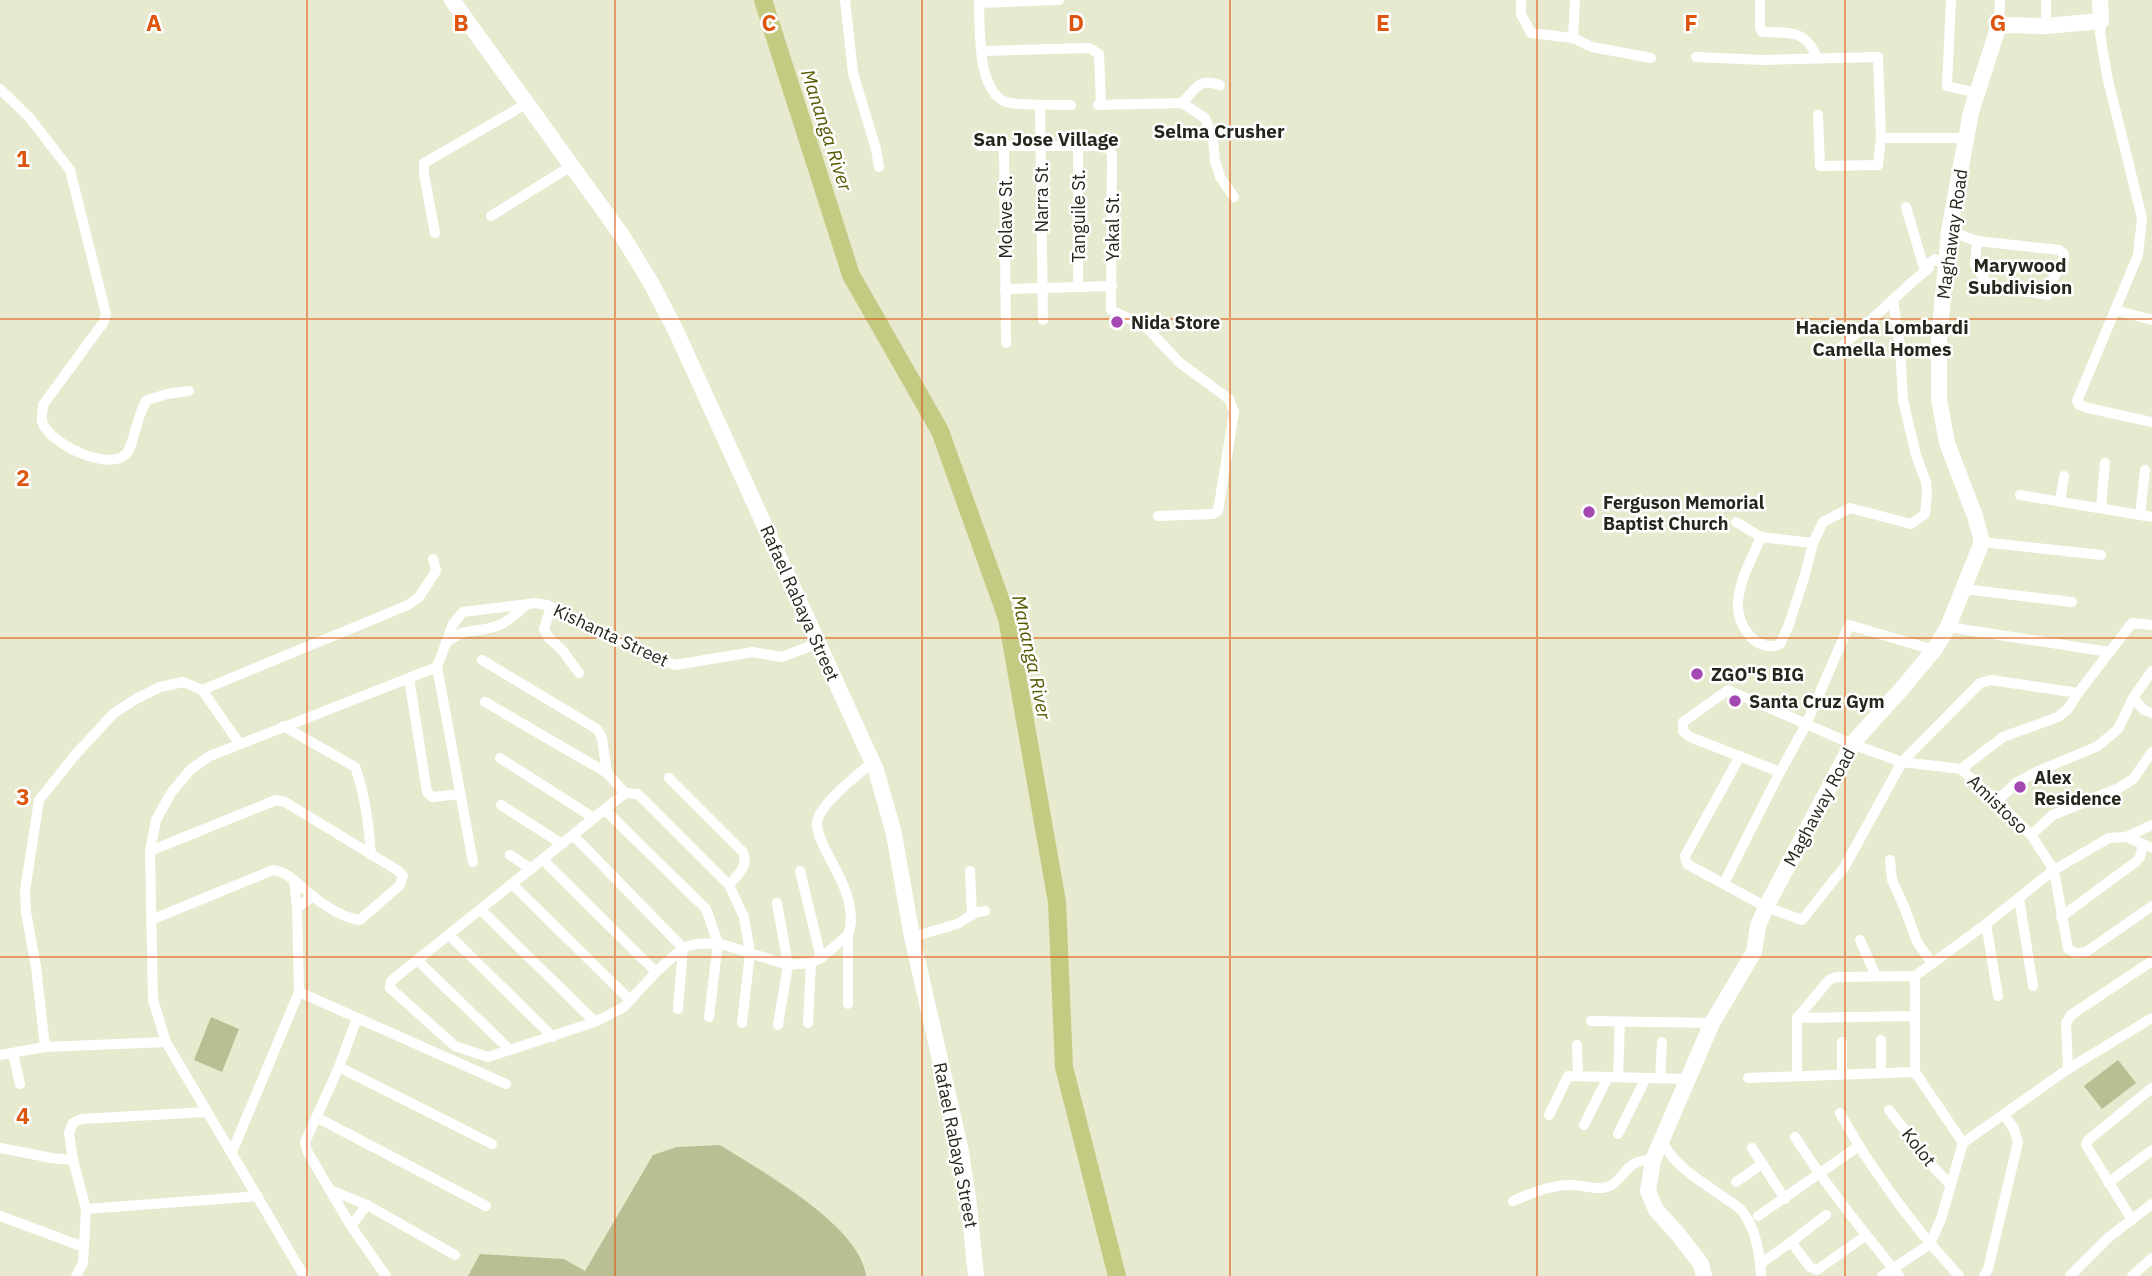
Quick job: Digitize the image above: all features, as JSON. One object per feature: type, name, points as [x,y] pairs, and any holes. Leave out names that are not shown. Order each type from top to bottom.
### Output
[{"type":"street","name":"Rafael Rabaya Street","points":[[452,0],[623,237],[675,329],[873,762],[894,834],[912,937],[960,1147],[976,1276]]},
{"type":"street","points":[[845,0],[853,74],[880,166]]},
{"type":"street","points":[[1059,0],[979,2],[982,51],[990,90],[1007,103],[1071,105]]},
{"type":"street","points":[[1521,0],[1521,14],[1531,33],[1573,38],[1592,47],[1651,58]]},
{"type":"street","points":[[1573,38],[1575,0]]},
{"type":"street","points":[[1760,0],[1762,32],[1793,34],[1804,38],[1811,44],[1817,58]]},
{"type":"street","points":[[1951,0],[1947,86],[1977,93]]},
{"type":"street","points":[[2000,0],[1999,25],[2046,26],[2101,21]]},
{"type":"street","points":[[2046,0],[2046,26]]},
{"type":"street","points":[[2100,0],[2100,33],[2107,76],[2142,218],[2138,255],[2077,397],[2078,404],[2088,408],[2152,422]]},
{"type":"street","name":"Maghaway Road","points":[[1704,1276],[1701,1265],[1656,1210],[1648,1191],[1653,1160],[1712,1023],[1754,952],[1758,926],[1766,907],[1852,744],[1934,650],[1948,627],[1982,542],[1947,443],[1939,399],[1935,264],[1949,231],[1971,112],[1999,25]]},
{"type":"street","points":[[982,51],[1089,48],[1099,54],[1100,105],[1182,103],[1205,118],[1213,139],[1220,177],[1234,197]]},
{"type":"street","points":[[1696,57],[1763,60],[1878,57],[1881,138],[1878,165],[1820,166],[1818,115]]},
{"type":"street","points":[[1182,103],[1199,84],[1208,81],[1220,85]]},
{"type":"street","points":[[0,89],[29,117],[70,170],[106,314],[103,323],[43,405],[41,421],[51,436],[88,457],[103,461],[122,458],[129,451],[137,417],[146,400],[189,391]]},
{"type":"street","points":[[435,233],[424,163],[526,104]]},
{"type":"street","name":"Narra St.","points":[[1040,104],[1042,320]]},
{"type":"street","points":[[1881,138],[1966,138]]},
{"type":"street","points":[[980,146],[1078,144]]},
{"type":"street","name":"Yakal St.","points":[[1078,144],[1105,146],[1110,149],[1112,155],[1111,310],[1145,326],[1181,363],[1229,399],[1234,412],[1218,511],[1213,514],[1158,516]]},
{"type":"street","name":"Tanguile St.","points":[[1078,144],[1078,287]]},
{"type":"street","name":"Molave St.","points":[[1004,146],[1006,343]]},
{"type":"street","points":[[491,216],[571,166]]},
{"type":"street","points":[[1832,355],[1935,264],[1906,207]]},
{"type":"street","points":[[1949,231],[1977,241],[2059,250],[2064,254],[2064,259],[2047,295],[1988,285],[1975,264],[1977,241]]},
{"type":"street","points":[[1005,289],[1112,286]]},
{"type":"street","points":[[1761,537],[1737,597],[1739,616],[1746,632],[1758,643],[1771,647],[1780,644],[1788,627],[1822,522],[1850,508],[1911,524],[1925,514],[1926,482],[1916,455],[1903,400],[1900,345],[1893,301]]},
{"type":"street","points":[[2115,310],[2152,320]]},
{"type":"street","points":[[2101,508],[2105,463]]},
{"type":"street","points":[[2140,515],[2144,470]]},
{"type":"street","points":[[2060,502],[2064,476]]},
{"type":"street","points":[[2020,495],[2152,517]]},
{"type":"street","points":[[1736,522],[1761,537],[1813,543]]},
{"type":"street","points":[[1982,542],[2101,555]]},
{"type":"street","points":[[202,690],[408,606],[419,597],[436,570],[433,559]]},
{"type":"street","points":[[1964,589],[2072,602]]},
{"type":"street","name":"Kishanta Street","points":[[488,609],[536,603],[551,607],[644,653],[675,665],[753,652],[782,656],[818,643]]},
{"type":"street","points":[[447,642],[466,630],[490,628],[509,620],[526,605]]},
{"type":"street","points":[[551,607],[544,629],[579,673]]},
{"type":"street","points":[[473,862],[437,667],[453,624],[463,612],[488,609],[490,628]]},
{"type":"street","points":[[1961,769],[2010,732],[2058,717],[2068,709],[2132,623],[2152,625]]},
{"type":"street","points":[[1724,883],[1807,724],[1849,625],[1934,650]]},
{"type":"street","points":[[1948,627],[2109,652]]},
{"type":"street","points":[[482,660],[597,729],[602,738],[607,773]]},
{"type":"street","points":[[304,1276],[166,1042],[153,1000],[150,851],[156,820],[171,793],[191,769],[210,756],[437,667]]},
{"type":"street","points":[[1997,801],[2016,783],[2038,771],[2098,746],[2118,729],[2133,698],[2152,671]]},
{"type":"street","points":[[409,678],[426,792],[432,797],[460,794]]},
{"type":"street","points":[[1780,772],[1740,756],[1685,856],[1688,864],[1766,907],[1798,920],[1805,918],[1845,866],[1902,762],[1980,683],[1991,680],[2078,694]]},
{"type":"street","points":[[45,1047],[25,891],[39,800],[75,755],[114,713],[160,687],[183,682],[202,690],[239,744]]},
{"type":"street","name":"Amistoso","points":[[1740,756],[1690,737],[1683,731],[1684,722],[1728,690],[1852,744],[1902,762],[1961,769],[2031,835],[2054,870]]},
{"type":"street","points":[[2133,698],[2144,710],[2152,713]]},
{"type":"street","points":[[485,702],[607,773],[625,793],[638,794],[729,885],[744,917],[750,953],[742,1023]]},
{"type":"street","points":[[283,726],[356,762],[371,855]]},
{"type":"street","points":[[2031,835],[2053,815],[2119,788],[2133,779],[2152,752]]},
{"type":"street","points":[[500,758],[594,818]]},
{"type":"street","points":[[848,1003],[848,935],[852,925],[852,913],[844,887],[818,830],[817,819],[843,788],[873,762]]},
{"type":"street","points":[[669,778],[743,852],[745,865],[729,885]]},
{"type":"street","points":[[625,793],[391,981],[390,988],[455,1046],[488,1057],[595,1022],[624,1007],[656,972],[683,948],[696,944],[718,943],[788,965],[816,960],[848,935]]},
{"type":"street","points":[[150,851],[276,800],[285,802],[403,876],[400,885],[360,920],[351,919],[313,896],[294,880],[273,870],[151,920]]},
{"type":"street","points":[[500,805],[562,844]]},
{"type":"street","points":[[605,810],[706,909],[718,943],[709,1017]]},
{"type":"street","points":[[1797,1075],[1797,1018],[1829,980],[1836,977],[1915,976],[2054,870],[2109,838],[2126,837],[2152,825]]},
{"type":"street","points":[[573,835],[683,948],[678,1009]]},
{"type":"street","points":[[2062,917],[2137,861],[2148,847],[2126,837]]},
{"type":"street","points":[[510,855],[531,869]]},
{"type":"street","points":[[542,860],[656,972]]},
{"type":"street","points":[[1891,860],[1892,880],[1917,942],[1932,963]]},
{"type":"street","points":[[2054,870],[2068,949],[2076,953],[2086,952],[2152,906]]},
{"type":"street","points":[[970,871],[972,915]]},
{"type":"street","points":[[800,872],[816,960],[808,1023]]},
{"type":"street","points":[[232,1152],[299,992],[294,880]]},
{"type":"street","points":[[512,884],[630,1000]]},
{"type":"street","points":[[296,908],[313,896]]},
{"type":"street","points":[[2020,898],[2032,986]]},
{"type":"street","points":[[777,903],[788,965],[778,1026]]},
{"type":"street","points":[[480,909],[595,1022]]},
{"type":"street","points":[[912,937],[957,924],[985,911]]},
{"type":"street","points":[[1986,924],[1998,996]]},
{"type":"street","points":[[449,935],[553,1037]]},
{"type":"street","points":[[1860,940],[1876,976]]},
{"type":"street","points":[[418,960],[509,1049]]},
{"type":"street","points":[[2067,1069],[2066,1023],[2071,1016],[2152,961]]},
{"type":"street","points":[[1915,976],[1915,1073],[1963,1143]]},
{"type":"street","points":[[299,992],[506,1084]]},
{"type":"street","points":[[1797,1018],[1915,1016]]},
{"type":"street","points":[[357,1018],[339,1067],[305,1142],[307,1151],[351,1226],[386,1276]]},
{"type":"street","points":[[1882,1276],[1896,1272],[1930,1244],[1941,1219],[1963,1143],[2067,1069],[2152,1018]]},
{"type":"street","points":[[1591,1021],[1712,1023]]},
{"type":"street","points":[[1584,1125],[1613,1077],[1620,1021]]},
{"type":"street","points":[[1881,1040],[1881,1073]]},
{"type":"street","points":[[0,1055],[45,1047],[166,1042]]},
{"type":"street","points":[[1660,1078],[1662,1042]]},
{"type":"street","points":[[1842,1042],[1842,1074]]},
{"type":"street","points":[[1577,1045],[1578,1076]]},
{"type":"street","points":[[13,1054],[20,1084]]},
{"type":"street","points":[[339,1067],[492,1144]]},
{"type":"street","points":[[1748,1078],[1915,1073]]},
{"type":"street","points":[[1549,1115],[1568,1076],[1689,1079]]},
{"type":"street","points":[[1618,1134],[1646,1078]]},
{"type":"street","points":[[2132,1220],[2087,1149],[2088,1140],[2152,1088]]},
{"type":"street","name":"Kolot","points":[[1889,1110],[1950,1184]]},
{"type":"street","points":[[76,1276],[83,1263],[86,1209],[73,1160],[69,1133],[73,1123],[81,1119],[206,1112]]},
{"type":"street","points":[[1840,1112],[1858,1146],[1930,1244],[1959,1276]]},
{"type":"street","points":[[1984,1276],[1988,1269],[2018,1142],[2014,1129],[2004,1115]]},
{"type":"street","points":[[316,1117],[486,1206]]},
{"type":"street","points":[[1795,1137],[1865,1236],[1896,1272]]},
{"type":"street","points":[[1662,1141],[1682,1169],[1740,1209],[1752,1229],[1761,1270]]},
{"type":"street","points":[[1758,1216],[1858,1146]]},
{"type":"street","points":[[0,1148],[73,1160]]},
{"type":"street","points":[[1752,1148],[1785,1199]]},
{"type":"street","points":[[2108,1183],[2152,1150]]},
{"type":"street","points":[[1513,1201],[1568,1184],[1603,1188],[1641,1159],[1653,1160]]},
{"type":"street","points":[[1736,1182],[1762,1164]]},
{"type":"street","points":[[331,1190],[367,1205],[455,1255]]},
{"type":"street","points":[[86,1209],[258,1196]]},
{"type":"street","points":[[2070,1276],[2109,1237],[2152,1204]]},
{"type":"street","points":[[351,1226],[367,1205]]},
{"type":"street","points":[[1761,1270],[1826,1215]]},
{"type":"street","points":[[0,1216],[84,1247]]},
{"type":"street","points":[[1791,1242],[1810,1267],[1817,1270],[1865,1236]]},
{"type":"street","points":[[2132,1276],[2152,1258]]},
{"type":"green space","points":[[211,1017],[239,1029],[222,1072],[194,1060]]},
{"type":"green space","points":[[2118,1060],[2136,1083],[2102,1109],[2084,1086]]},
{"type":"green space","points":[[720,1145],[783,1184],[828,1219],[860,1257],[866,1276],[468,1276],[480,1254],[564,1259],[585,1271],[653,1155],[677,1147]]},
{"type":"waterway","name":"Mananga River","points":[[763,0],[851,275],[940,431],[1007,618],[1057,902],[1064,1067],[1117,1276]]},
{"type":"place","name":"Nida Store","points":[[1117,322]]},
{"type":"place","name":"Ferguson Memorial Baptist Church","points":[[1589,512]]},
{"type":"place","name":"ZGO\"S BIG","points":[[1697,674]]},
{"type":"place","name":"Santa Cruz Gym","points":[[1735,701]]},
{"type":"place","name":"Alex Residence","points":[[2020,787]]},
{"type":"district","name":"Selma Crusher","points":[[1219,131]]},
{"type":"district","name":"San Jose Village","points":[[1046,139]]},
{"type":"district","name":"Marywood Subdivision","points":[[2020,276]]},
{"type":"district","name":"Hacienda Lombardi Camella Homes","points":[[1882,338]]}]
